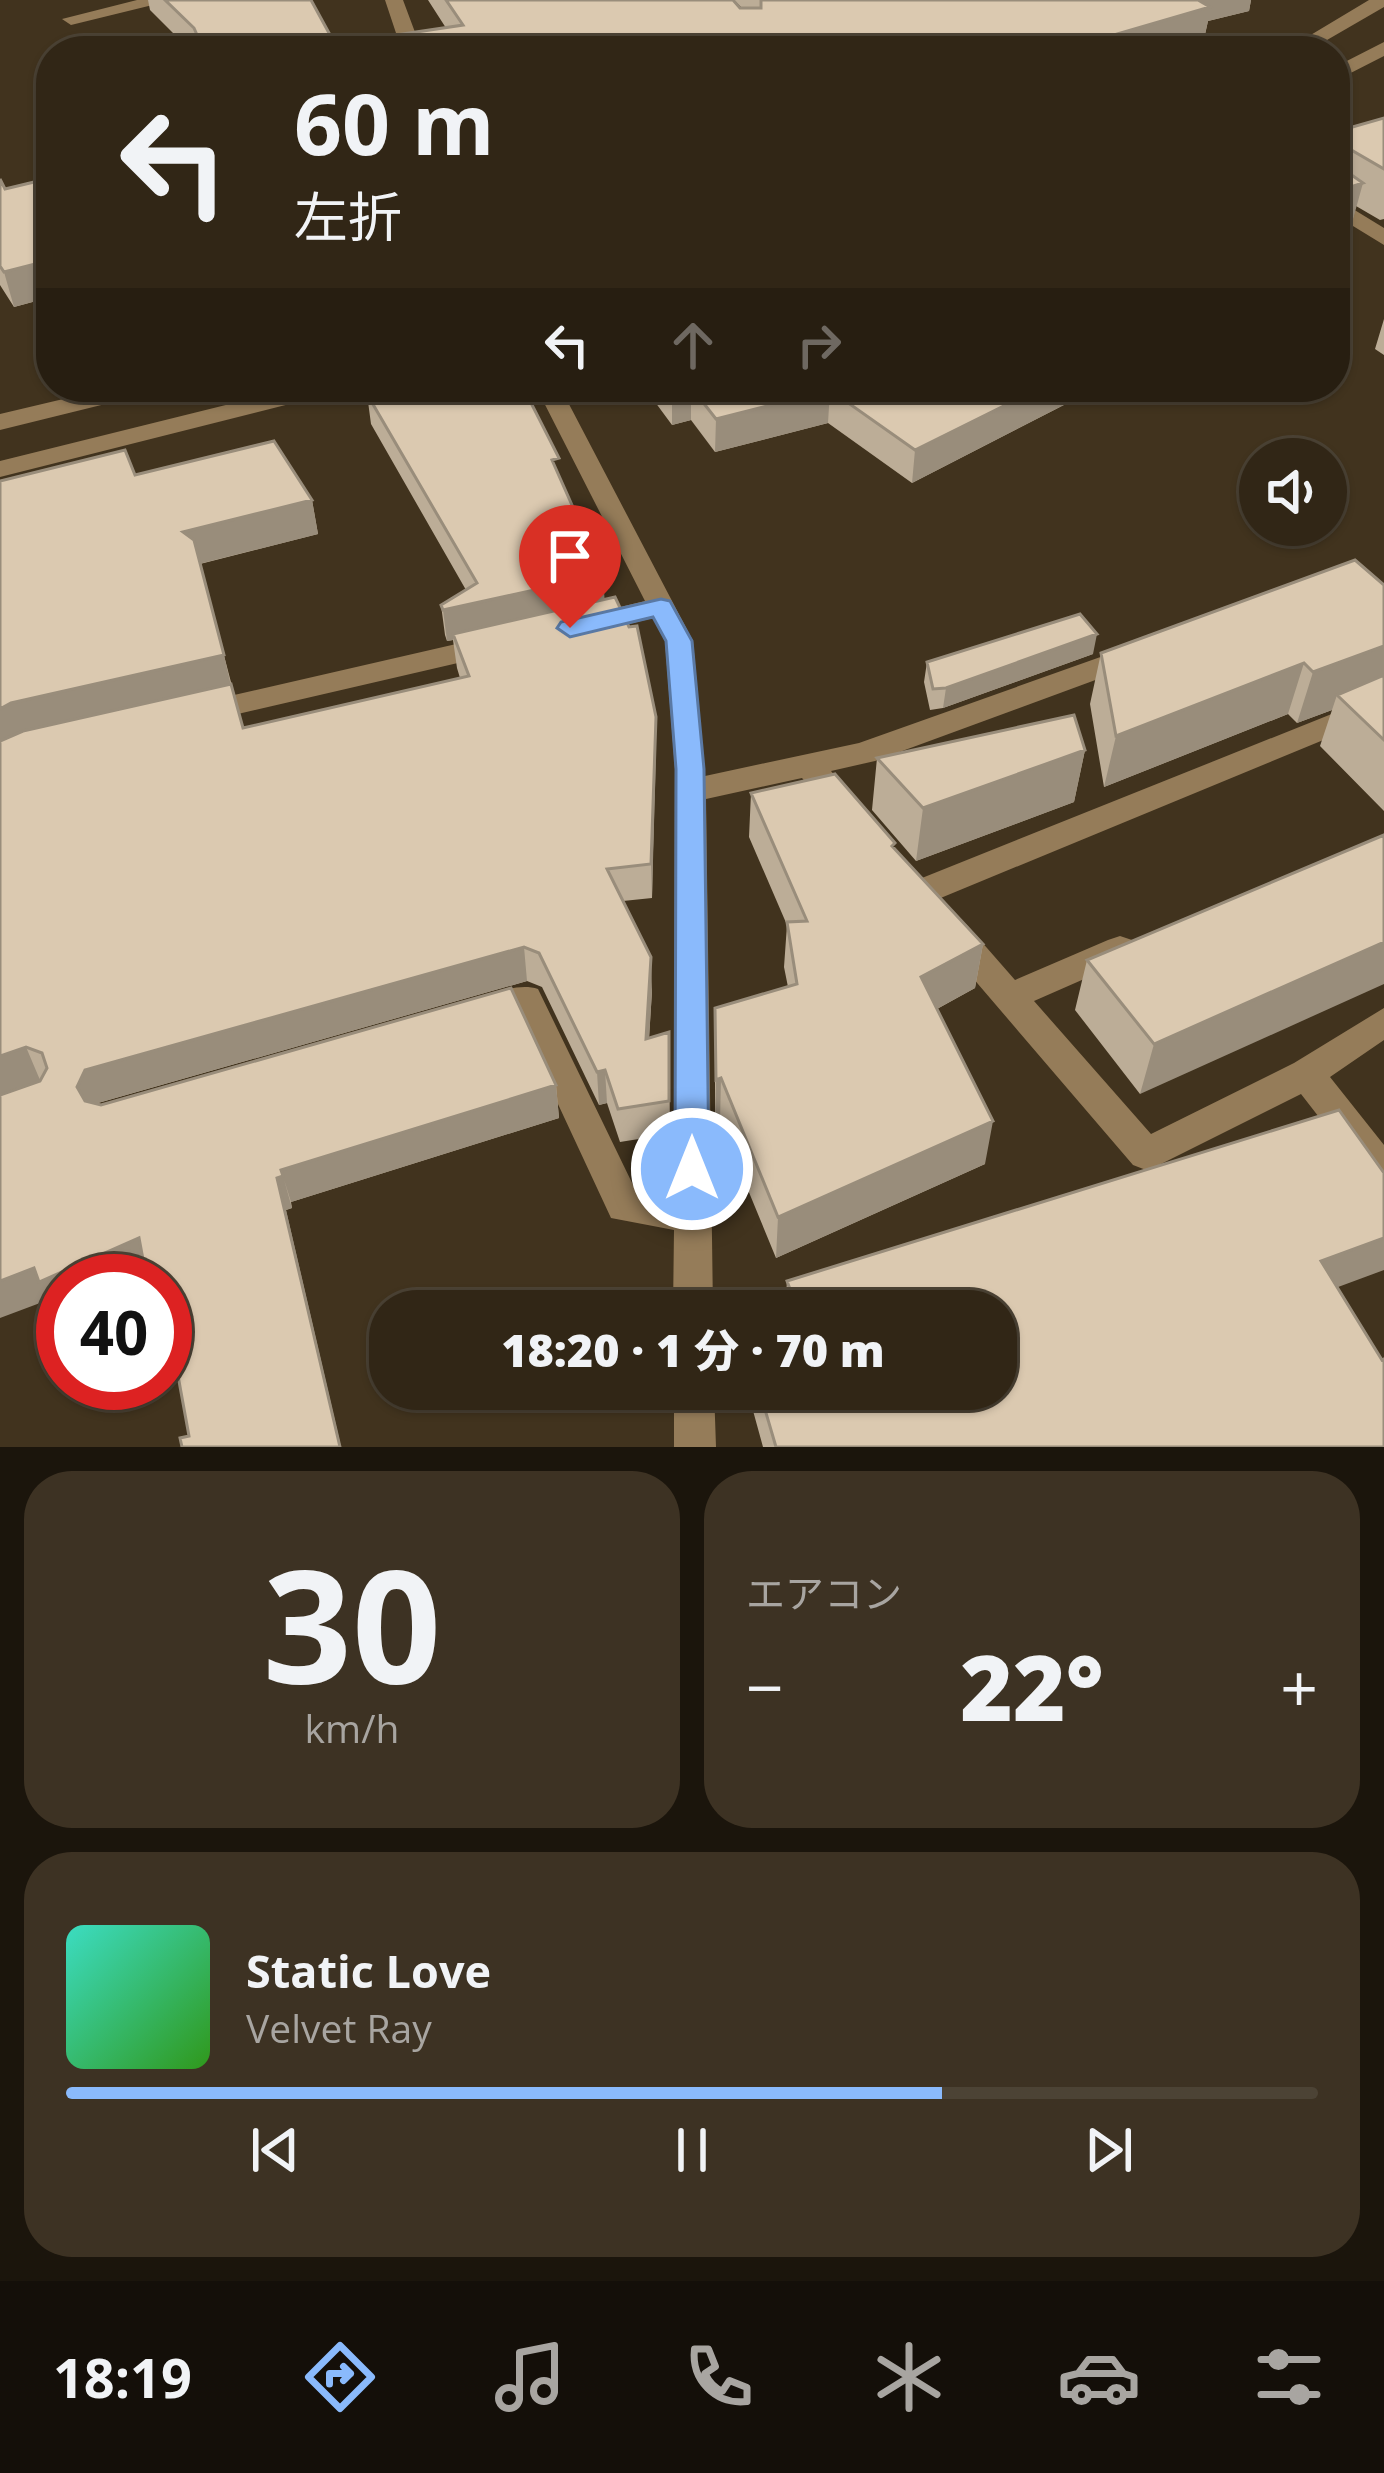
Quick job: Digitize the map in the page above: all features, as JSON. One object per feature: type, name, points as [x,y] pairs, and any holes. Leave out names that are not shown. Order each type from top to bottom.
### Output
[{"type":"street","points":[[71,20],[164,0]]},
{"type":"street","points":[[394,0],[407,36]]},
{"type":"street","points":[[1320,36],[1383,0]]},
{"type":"street","points":[[1350,67],[1384,48]]},
{"type":"street","points":[[1350,216],[1384,238]]},
{"type":"street","points":[[0,422],[83,402]]},
{"type":"street","points":[[0,470],[269,402]]},
{"type":"street","points":[[556,402],[679,641],[691,791],[693,1290]]},
{"type":"street","points":[[161,721],[661,607]]},
{"type":"street","points":[[691,791],[863,753],[1171,642]]},
{"type":"street","points":[[919,892],[1384,703]]},
{"type":"street","points":[[808,766],[864,829]]},
{"type":"street","points":[[892,861],[1146,1154],[1307,1075],[1384,1022]]},
{"type":"street","points":[[1010,997],[1142,940]]},
{"type":"street","points":[[434,1026],[526,999],[624,1206],[692,1216]]},
{"type":"street","points":[[1307,1075],[1384,1173]]},
{"type":"street","points":[[694,1410],[695,1447]]},
{"type":"building","points":[[165,0],[311,0],[331,36],[197,36]]},
{"type":"building","points":[[446,0],[733,0],[740,8],[761,8],[761,0],[1198,0],[1210,7],[1110,36],[389,36],[463,25]]},
{"type":"building","points":[[1384,118],[1384,169],[1350,149],[1350,128]]},
{"type":"building","points":[[0,179],[5,189],[36,182],[36,264],[4,272],[0,266]]},
{"type":"building","points":[[372,402],[531,402],[559,458],[552,460],[603,575],[443,610],[441,605],[477,583]]},
{"type":"building","points":[[703,402],[783,402],[716,419]]},
{"type":"building","points":[[847,402],[1012,402],[915,450]]},
{"type":"building","points":[[274,441],[312,500],[183,532],[194,540],[224,655],[0,709],[0,481],[125,450],[135,475]]},
{"type":"building","points":[[1355,560],[1384,585],[1384,646],[1313,672],[1304,663],[1116,736],[1101,653]]},
{"type":"building","points":[[615,597],[629,627],[637,626],[656,717],[651,864],[607,869],[651,957],[646,1039],[669,1032],[669,1101],[618,1109],[605,1070],[597,1072],[539,953],[524,947],[85,1070],[77,1087],[85,1101],[101,1105],[511,988],[556,1085],[281,1170],[283,1176],[277,1178],[340,1447],[182,1447],[180,1438],[189,1436],[184,1410],[192,1410],[192,1254],[142,1254],[139,1238],[103,1254],[36,1254],[36,1274],[34,1268],[0,1281],[0,1095],[40,1081],[47,1068],[42,1053],[26,1047],[0,1056],[0,741],[23,731],[231,684],[243,728],[469,676],[453,634]]},
{"type":"building","points":[[1080,614],[1097,634],[933,689],[927,662]]},
{"type":"building","points":[[1384,675],[1384,740],[1337,695]]},
{"type":"building","points":[[1074,715],[1085,750],[923,808],[877,758]]},
{"type":"building","points":[[835,774],[895,843],[892,846],[983,944],[921,977],[993,1121],[778,1217],[721,1078],[716,1080],[715,1008],[797,984],[787,922],[807,921],[751,793]]},
{"type":"building","points":[[1384,835],[1384,942],[1154,1044],[1087,960]]},
{"type":"building","points":[[1339,1110],[1384,1173],[1384,1238],[1321,1261],[1384,1359],[1384,1447],[776,1447],[765,1410],[1017,1410],[1017,1290],[790,1290],[787,1281]]},
{"type":"route","points":[[570,628],[661,607],[679,641],[690,769],[692,1169]]}]
